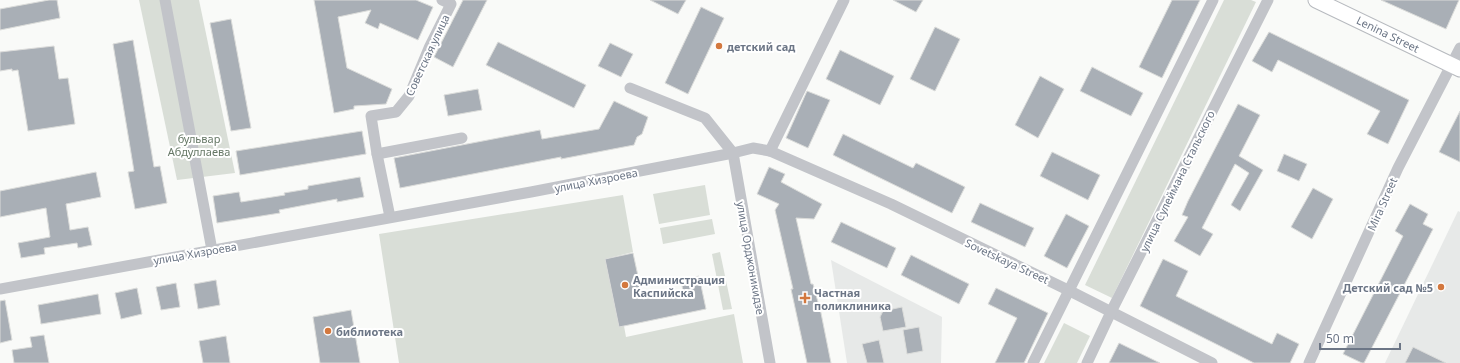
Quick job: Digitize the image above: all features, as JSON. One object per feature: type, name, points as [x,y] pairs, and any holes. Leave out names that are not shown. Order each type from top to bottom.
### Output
[{"type":"street","points":[[165,0],[212,250]]},
{"type":"street","name":"Советская улица","points":[[377,154],[371,116],[396,112],[409,96],[429,48],[451,4],[442,0]]},
{"type":"street","points":[[770,151],[844,0]]},
{"type":"street","points":[[1034,363],[1213,0]]},
{"type":"street","name":"улица Сулеймана Стальского","points":[[1087,363],[1111,312],[1268,0]]},
{"type":"street","name":"Lenina Street","points":[[1316,0],[1456,67]]},
{"type":"street","name":"Mira Street","points":[[1314,362],[1398,168],[1456,67],[1460,48]]},
{"type":"street","points":[[630,88],[705,118],[733,153]]},
{"type":"street","points":[[390,217],[377,154],[462,138]]},
{"type":"street","name":"улица Хизроева","points":[[0,289],[532,192],[753,148],[770,151],[799,164]]},
{"type":"street","name":"улица Орджоникидзе","points":[[733,153],[770,363]]},
{"type":"street","name":"Sovetskaya Street","points":[[799,164],[891,204],[1070,291],[1212,363]]},
{"type":"shaded area","name":"Детский сад №5","points":[[1458,211],[1460,212],[1460,363],[1385,363]]},
{"type":"shaded area","points":[[831,260],[942,317],[941,363],[847,363]]},
{"type":"green space","name":"бульвар Абдуллаева","points":[[139,0],[199,0],[235,173],[177,180]]},
{"type":"green space","points":[[1224,0],[1251,0],[1256,2],[1112,298],[1085,285]]},
{"type":"green space","points":[[705,185],[710,215],[659,224],[653,194]]},
{"type":"green space","points":[[623,195],[633,252],[605,259],[619,327],[624,326],[626,337],[734,314],[743,363],[399,363],[379,234]]},
{"type":"green space","points":[[712,219],[715,234],[663,244],[660,228]]},
{"type":"green space","points":[[720,252],[732,309],[723,310],[712,254]]},
{"type":"green space","points":[[1064,323],[1090,336],[1077,363],[1044,363]]},
{"type":"building","points":[[49,0],[57,0],[60,18],[0,30],[0,9]]},
{"type":"building","points":[[314,0],[416,0],[433,7],[418,40],[380,23],[378,29],[365,23],[371,10],[338,17],[347,68],[392,89],[386,104],[354,106],[354,109],[334,113]]},
{"type":"building","points":[[463,0],[487,0],[453,67],[434,57]]},
{"type":"building","points":[[650,0],[686,0],[678,14]]},
{"type":"building","points":[[893,0],[923,0],[916,12]]},
{"type":"building","points":[[1172,0],[1200,0],[1162,78],[1139,67]]},
{"type":"building","points":[[1381,0],[1459,0],[1446,29]]},
{"type":"building","points":[[701,7],[724,18],[688,94],[665,83]]},
{"type":"building","points":[[231,19],[251,128],[231,131],[210,23]]},
{"type":"building","points":[[935,27],[960,39],[935,91],[910,79]]},
{"type":"building","points":[[1269,32],[1409,100],[1388,144],[1367,134],[1380,111],[1278,60],[1272,72],[1252,61]]},
{"type":"building","points":[[133,40],[154,167],[160,166],[167,203],[135,209],[128,172],[134,171],[113,44]]},
{"type":"building","points":[[498,42],[586,85],[574,108],[486,65]]},
{"type":"building","points":[[610,43],[633,54],[621,77],[598,66]]},
{"type":"building","points":[[54,46],[59,79],[68,78],[75,124],[28,131],[18,70],[12,71],[12,69],[0,71],[0,52]]},
{"type":"building","points":[[840,50],[894,76],[880,105],[826,79]]},
{"type":"building","points":[[1092,67],[1143,93],[1131,116],[1080,91]]},
{"type":"building","points":[[1040,76],[1064,89],[1038,138],[1015,125]]},
{"type":"building","points":[[478,89],[482,110],[448,116],[444,95]]},
{"type":"building","points":[[807,91],[830,100],[808,148],[786,138]]},
{"type":"building","points":[[614,101],[648,117],[642,134],[637,137],[634,145],[561,159],[561,157],[400,188],[394,158],[540,130],[542,139],[599,129]]},
{"type":"building","points":[[1238,104],[1260,115],[1239,156],[1263,170],[1240,211],[1231,205],[1249,173],[1235,164],[1202,228],[1213,234],[1200,256],[1174,241],[1188,217],[1182,215],[1188,201]]},
{"type":"building","points":[[1460,111],[1460,162],[1439,152]]},
{"type":"building","points":[[362,131],[366,154],[240,175],[236,151]]},
{"type":"building","points":[[843,134],[913,168],[916,163],[965,187],[952,213],[833,155]]},
{"type":"building","points":[[1052,152],[1100,175],[1088,200],[1040,176]]},
{"type":"building","points":[[1284,154],[1307,164],[1299,181],[1277,171]]},
{"type":"building","points":[[769,167],[785,174],[781,182],[822,204],[814,219],[796,218],[811,284],[813,284],[821,313],[831,363],[807,363],[791,289],[793,289],[775,210],[779,204],[757,194]]},
{"type":"building","points":[[96,172],[101,197],[66,204],[70,230],[88,227],[92,245],[78,248],[77,243],[44,248],[45,254],[21,258],[18,243],[50,237],[46,208],[0,217],[0,191]]},
{"type":"building","points":[[360,177],[364,197],[337,202],[337,199],[279,210],[280,213],[217,223],[213,196],[239,192],[241,202],[285,195],[284,193],[308,189],[308,186]]},
{"type":"building","points":[[1313,188],[1333,199],[1312,239],[1291,227]]},
{"type":"building","points":[[980,203],[1034,228],[1025,247],[971,222]]},
{"type":"building","points":[[1410,204],[1428,214],[1423,224],[1433,229],[1364,363],[1362,363],[1343,354],[1403,236],[1395,231]]},
{"type":"building","points":[[1066,214],[1089,226],[1067,268],[1044,256]]},
{"type":"building","points":[[841,222],[896,248],[887,268],[831,242]]},
{"type":"building","name":"Администрация Каспийска","points":[[633,253],[643,299],[683,291],[681,280],[699,276],[706,309],[619,327],[605,259]]},
{"type":"building","points":[[911,255],[969,284],[959,304],[901,275]]},
{"type":"building","points":[[1163,259],[1188,271],[1176,296],[1272,344],[1277,333],[1299,344],[1290,363],[1254,363],[1140,306]]},
{"type":"building","points":[[216,280],[220,305],[198,309],[194,284]]},
{"type":"building","points":[[176,283],[180,307],[161,310],[156,287]]},
{"type":"building","points":[[137,288],[142,314],[121,319],[115,293]]},
{"type":"building","points":[[996,288],[1048,313],[1024,363],[995,363],[1017,318],[988,304]]},
{"type":"building","points":[[98,294],[101,314],[41,324],[38,305]]},
{"type":"building","points":[[5,300],[12,340],[0,343],[0,301]]},
{"type":"building","points":[[902,307],[906,327],[883,331],[880,317],[883,311]]},
{"type":"building","points":[[351,310],[360,363],[320,363],[313,317]]},
{"type":"building","points":[[919,327],[923,351],[907,354],[903,330]]},
{"type":"building","points":[[44,335],[49,363],[14,363],[12,350],[32,347],[30,337]]},
{"type":"building","points":[[226,336],[230,363],[203,363],[199,341]]},
{"type":"building","points":[[879,340],[884,363],[867,363],[862,344]]},
{"type":"building","points":[[1119,343],[1160,363],[1109,363]]},
{"type":"building","points":[[1413,347],[1446,363],[1405,363]]},
{"type":"place","name":"детский сад","points":[[719,46]]},
{"type":"place","name":"Администрация Каспийска","points":[[625,285]]},
{"type":"place","name":"Детский сад №5","points":[[1441,287]]},
{"type":"place","name":"Частная поликлиника","points":[[805,298]]},
{"type":"place","name":"библиотека","points":[[328,331]]}]
